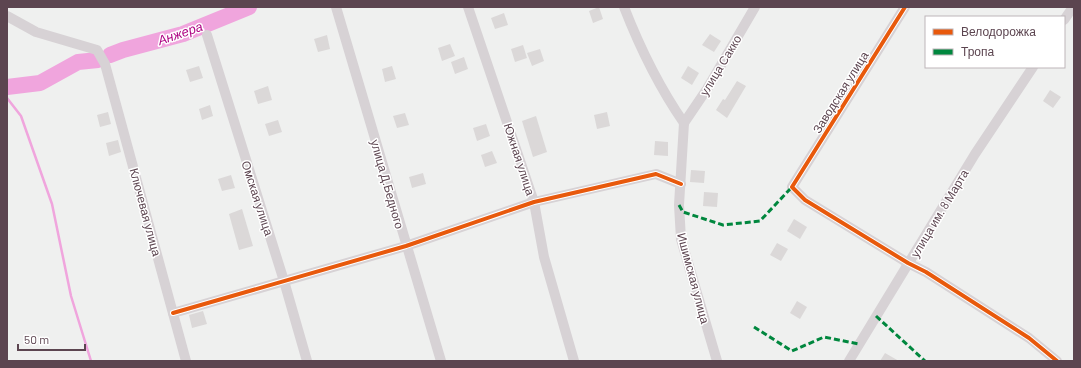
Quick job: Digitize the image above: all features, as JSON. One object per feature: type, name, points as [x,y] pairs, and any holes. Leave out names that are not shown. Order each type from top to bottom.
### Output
[{"type":"street","name":"улица Д.Бедного","points":[[336,7],[441,361]]},
{"type":"street","name":"Южная улица","points":[[468,7],[534,202],[544,257],[574,361]]},
{"type":"street","points":[[624,7],[632,28],[664,94],[684,122]]},
{"type":"street","name":"улица Сакко","points":[[684,122],[707,89],[755,7]]},
{"type":"street","name":"Заводская улица","points":[[905,7],[792,187],[804,200],[908,263]]},
{"type":"street","points":[[1065,19],[1073,7]]},
{"type":"street","name":"Ключевая улица","points":[[7,16],[36,32],[97,50],[105,64],[186,361]]},
{"type":"street","name":"Омская улица","points":[[207,35],[284,281],[306,361]]},
{"type":"street","name":"улица им. 8 Марта","points":[[849,361],[975,154],[1032,68]]},
{"type":"street","name":"Ишимская улица","points":[[684,122],[679,205],[681,239],[717,361]]},
{"type":"street","points":[[173,313],[406,246],[534,202],[656,174],[681,184]]},
{"type":"street","points":[[908,263],[926,272],[1030,338],[1057,361]]},
{"type":"building","points":[[599,7],[603,19],[593,23],[589,11]]},
{"type":"building","points":[[504,13],[508,25],[495,29],[491,18]]},
{"type":"building","points":[[710,34],[721,41],[714,52],[702,45]]},
{"type":"building","points":[[327,35],[330,49],[318,52],[314,39]]},
{"type":"building","points":[[450,44],[455,56],[442,61],[438,48]]},
{"type":"building","points":[[523,45],[527,58],[515,62],[511,49]]},
{"type":"building","points":[[540,49],[544,61],[532,66],[527,53]]},
{"type":"building","points":[[464,57],[468,69],[455,74],[451,62]]},
{"type":"building","points":[[199,66],[203,78],[190,82],[186,70]]},
{"type":"building","points":[[392,66],[396,79],[385,82],[382,69]]},
{"type":"building","points":[[688,66],[699,73],[692,85],[681,78]]},
{"type":"building","points":[[737,81],[746,86],[727,118],[716,110],[723,99],[725,100]]},
{"type":"building","points":[[268,86],[272,100],[258,104],[254,91]]},
{"type":"building","points":[[1050,90],[1061,97],[1053,108],[1043,101]]},
{"type":"building","points":[[210,105],[213,116],[202,120],[199,109]]},
{"type":"building","points":[[108,112],[111,124],[100,127],[97,115]]},
{"type":"building","points":[[607,112],[610,126],[597,129],[594,115]]},
{"type":"building","points":[[405,113],[409,125],[397,128],[393,116]]},
{"type":"building","points":[[536,116],[547,152],[533,157],[522,121]]},
{"type":"building","points":[[278,120],[282,132],[269,136],[265,124]]},
{"type":"building","points":[[486,124],[490,136],[477,141],[473,128]]},
{"type":"building","points":[[118,140],[121,152],[109,156],[106,143]]},
{"type":"building","points":[[655,141],[668,142],[668,156],[654,155]]},
{"type":"building","points":[[492,151],[497,163],[485,167],[481,155]]},
{"type":"building","points":[[691,170],[705,171],[704,183],[690,182]]},
{"type":"building","points":[[423,173],[426,184],[412,188],[409,177]]},
{"type":"building","points":[[231,175],[235,188],[222,191],[218,179]]},
{"type":"building","points":[[704,192],[718,193],[717,207],[703,206]]},
{"type":"building","points":[[242,209],[253,246],[239,250],[229,214]]},
{"type":"building","points":[[794,219],[807,227],[800,239],[787,231]]},
{"type":"building","points":[[777,243],[788,249],[781,261],[770,255]]},
{"type":"building","points":[[797,301],[807,307],[800,319],[790,313]]},
{"type":"building","points":[[203,311],[207,324],[192,328],[189,315]]},
{"type":"building","points":[[885,353],[899,361],[880,361]]},
{"type":"waterway","name":"Анжера","points":[[110,55],[123,50],[183,34],[249,7]]},
{"type":"waterway","name":"Анжера","points":[[7,87],[40,83],[78,62],[98,60]]},
{"type":"waterway","points":[[7,98],[21,116],[52,204],[71,296],[91,361]]},
{"type":"marked path","points":[[679,205],[683,212],[723,225],[760,221],[792,187]]},
{"type":"marked path","points":[[876,316],[925,361]]},
{"type":"marked path","points":[[754,327],[792,351],[824,337],[859,344]]},
{"type":"cycle path","points":[[905,7],[792,187],[805,200],[908,263],[926,272],[1029,338],[1057,361]]},
{"type":"cycle path","points":[[173,313],[406,246],[534,202],[656,174],[681,184]]}]
